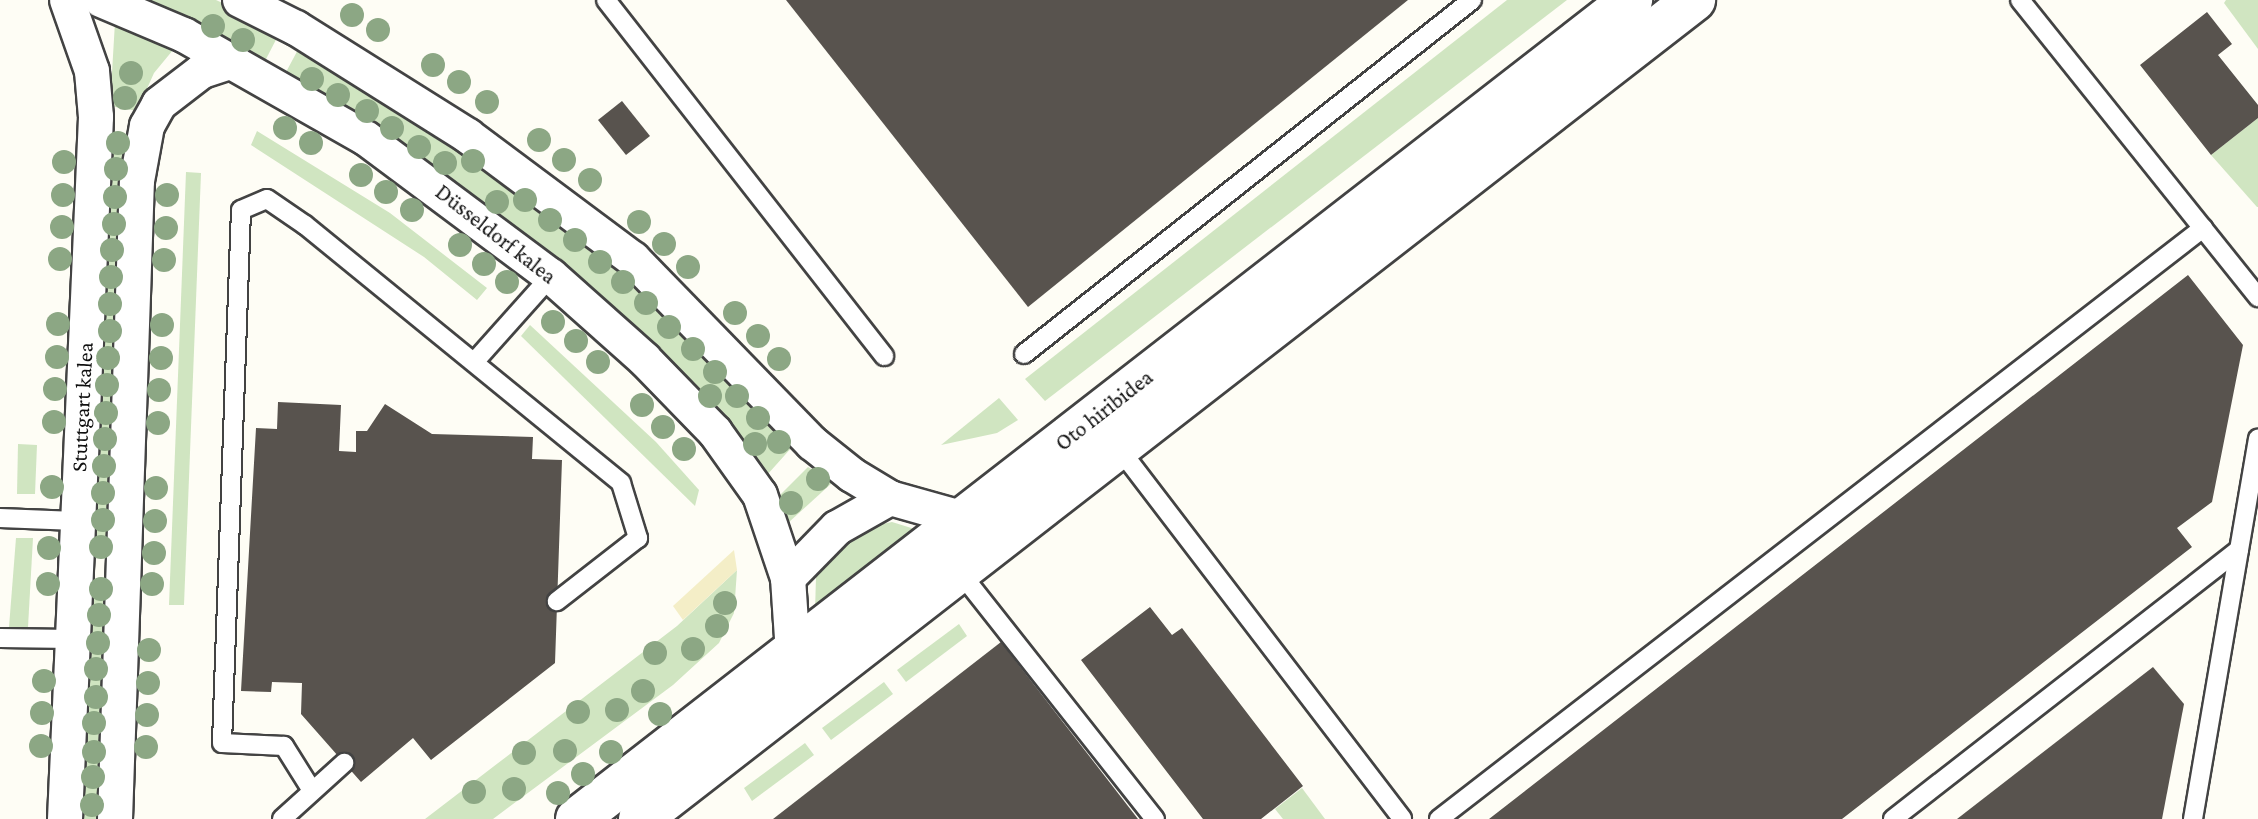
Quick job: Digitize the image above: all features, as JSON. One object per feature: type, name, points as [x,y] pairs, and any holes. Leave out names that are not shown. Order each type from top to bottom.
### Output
[{"type":"street","name":"Stuttgart kalea","points":[[65,819],[96,117],[92,71],[67,0]]},
{"type":"street","name":"Düsseldorf kalea","points":[[101,0],[233,61],[367,139],[551,276],[715,432],[760,495],[788,578],[793,653]]},
{"type":"street","points":[[240,0],[296,28],[468,136],[633,259],[812,443],[890,498],[964,519]]},
{"type":"street","name":"Oto hiribidea","points":[[577,819],[1631,0]]},
{"type":"street","name":"Oto hiribidea","points":[[640,819],[1694,0]]},
{"type":"street","points":[[115,819],[137,181],[147,126],[159,104],[202,71],[233,61]]},
{"type":"street","points":[[788,578],[837,528],[890,498]]},
{"type":"lane","points":[[606,0],[884,356]]},
{"type":"lane","points":[[1024,354],[1472,0]]},
{"type":"lane","points":[[2020,0],[2258,297]]},
{"type":"lane","points":[[311,789],[284,746],[222,743],[241,210],[267,199],[476,360],[621,483],[638,538],[557,601]]},
{"type":"lane","points":[[1439,819],[2203,228]]},
{"type":"lane","points":[[476,360],[551,276]]},
{"type":"lane","points":[[2193,819],[2258,439]]},
{"type":"lane","points":[[1118,447],[1402,819]]},
{"type":"lane","points":[[0,518],[76,521]]},
{"type":"lane","points":[[1893,819],[2239,550]]},
{"type":"lane","points":[[959,571],[1155,819]]},
{"type":"lane","points":[[0,638],[72,639]]},
{"type":"lane","points":[[282,819],[311,789],[344,763]]},
{"type":"green space","points":[[137,0],[216,0],[281,30],[265,61]]},
{"type":"green space","points":[[1507,0],[1567,0],[1045,401],[1025,379]]},
{"type":"green space","points":[[2226,0],[2258,0],[2258,49],[2224,3]]},
{"type":"green space","points":[[115,22],[173,50],[154,73],[137,111],[110,106]]},
{"type":"green space","points":[[301,44],[536,199],[629,278],[793,446],[767,475],[710,406],[285,74]]},
{"type":"green space","points":[[2258,118],[2258,207],[2257,207],[2211,155]]},
{"type":"green space","points":[[110,131],[130,135],[123,161],[109,558],[93,558]]},
{"type":"green space","points":[[257,131],[390,213],[487,288],[477,300],[424,257],[251,145]]},
{"type":"green space","points":[[186,172],[201,173],[184,605],[169,605]]},
{"type":"green space","points":[[530,325],[656,442],[699,490],[695,506],[521,336]]},
{"type":"green space","points":[[999,398],[1018,420],[997,433],[941,445]]},
{"type":"green space","points":[[18,444],[37,445],[35,494],[17,494]]},
{"type":"green space","points":[[808,467],[833,482],[788,523],[776,499]]},
{"type":"green space","points":[[892,522],[921,531],[815,611],[816,577],[834,546],[854,530]]},
{"type":"green space","points":[[16,538],[33,538],[28,627],[9,627]]},
{"type":"green space","points":[[737,570],[734,613],[719,643],[673,685],[493,819],[425,819],[677,626]]},
{"type":"green space","points":[[92,579],[108,581],[99,819],[83,819]]},
{"type":"green space","points":[[959,624],[967,636],[906,682],[897,670]]},
{"type":"green space","points":[[884,682],[893,694],[831,740],[822,728]]},
{"type":"green space","points":[[805,743],[814,755],[752,801],[744,788]]},
{"type":"green space","points":[[1302,788],[1325,819],[1283,819],[1275,809]]},
{"type":"sand","points":[[734,550],[737,570],[683,620],[673,606]]},
{"type":"building","points":[[786,0],[1408,0],[1028,307]]},
{"type":"building","points":[[2207,12],[2232,44],[2218,55],[2258,105],[2258,118],[2211,155],[2140,65]]},
{"type":"building","points":[[622,101],[650,136],[626,155],[598,120]]},
{"type":"building","points":[[2188,275],[2243,345],[2212,502],[2177,528],[2192,547],[1842,819],[1489,819]]},
{"type":"building","points":[[278,402],[341,405],[339,451],[356,452],[356,431],[367,431],[385,404],[432,434],[533,437],[532,459],[562,460],[555,663],[431,760],[413,738],[361,782],[301,714],[302,683],[272,682],[271,692],[241,691],[256,428],[277,429]]},
{"type":"building","points":[[1150,607],[1172,635],[1182,628],[1303,786],[1261,819],[1203,819],[1081,660]]},
{"type":"building","points":[[1001,642],[1138,819],[773,819]]},
{"type":"building","points":[[2153,667],[2184,704],[2162,819],[1957,819]]}]
